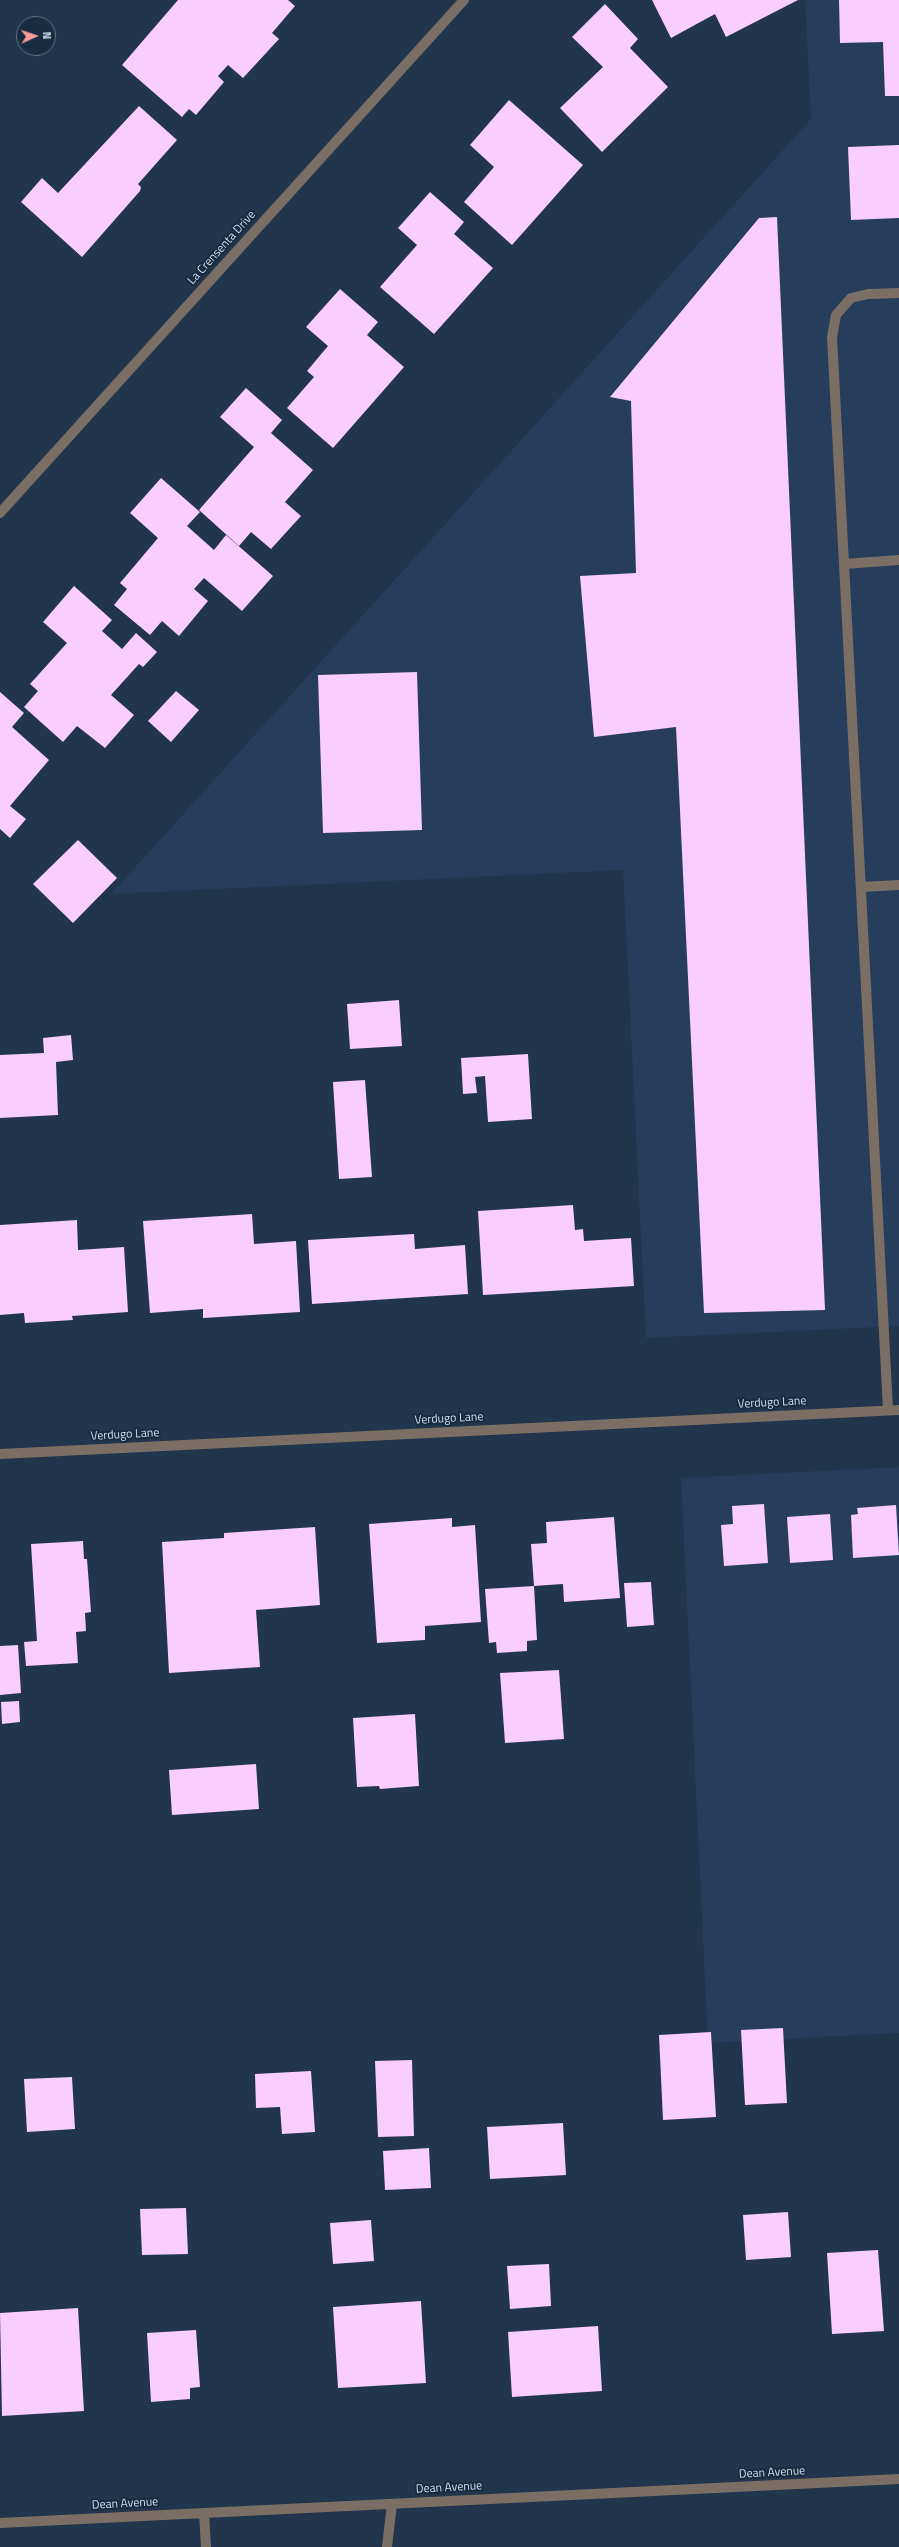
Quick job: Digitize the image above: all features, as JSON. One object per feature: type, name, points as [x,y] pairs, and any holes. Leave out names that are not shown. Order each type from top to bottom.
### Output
[{"type":"street","name":"La Crensenta Drive","points":[[0,513],[464,0]]},
{"type":"street","points":[[888,1410],[832,337],[836,315],[851,298],[868,294],[899,293]]},
{"type":"street","points":[[844,564],[899,560]]},
{"type":"street","points":[[861,887],[899,885]]},
{"type":"street","name":"Verdugo Lane","points":[[0,1454],[899,1410]]},
{"type":"street","name":"Dean Avenue","points":[[0,2523],[899,2479]]},
{"type":"street","points":[[387,2547],[392,2504]]},
{"type":"street","points":[[204,2513],[206,2547]]},
{"type":"shaded area","points":[[805,0],[899,0],[899,1326],[646,1338],[623,870],[111,894],[811,119]]},
{"type":"shaded area","points":[[899,1467],[899,2033],[708,2043],[681,1478]]},
{"type":"building","points":[[178,0],[288,0],[295,6],[272,33],[279,39],[243,78],[228,65],[218,76],[224,82],[196,115],[189,109],[182,117],[122,65]]},
{"type":"building","points":[[652,0],[798,0],[726,37],[715,14],[671,38]]},
{"type":"building","points":[[839,0],[899,0],[899,96],[885,96],[883,42],[840,43]]},
{"type":"building","points":[[605,4],[638,39],[630,48],[668,87],[602,152],[560,108],[603,67],[572,37]]},
{"type":"building","points":[[509,100],[583,165],[512,245],[464,202],[494,167],[470,145]]},
{"type":"building","points":[[139,106],[177,140],[138,184],[141,187],[140,191],[82,257],[21,202],[42,178],[58,193]]},
{"type":"building","points":[[899,145],[899,218],[851,220],[848,147]]},
{"type":"building","points":[[430,192],[464,222],[454,234],[493,268],[434,334],[380,287],[417,245],[398,228]]},
{"type":"building","points":[[777,217],[825,1310],[704,1313],[676,727],[594,737],[580,576],[636,573],[631,401],[610,397],[759,218]]},
{"type":"building","points":[[340,289],[378,322],[367,335],[404,367],[333,448],[287,408],[314,377],[307,371],[328,346],[306,327]]},
{"type":"building","points":[[246,388],[282,420],[271,433],[313,470],[285,502],[301,516],[271,549],[251,532],[239,546],[199,510],[254,447],[220,417]]},
{"type":"building","points":[[161,478],[200,512],[187,526],[214,550],[226,535],[273,576],[242,611],[204,578],[194,589],[208,601],[179,636],[162,621],[150,635],[114,605],[127,589],[120,583],[158,538],[130,513]]},
{"type":"building","points":[[74,586],[112,620],[102,631],[122,649],[136,633],[157,652],[143,667],[139,664],[111,695],[134,715],[105,748],[77,726],[63,742],[24,707],[38,691],[30,684],[67,643],[43,622]]},
{"type":"building","points":[[417,672],[422,830],[323,833],[318,675]]},
{"type":"building","points":[[176,691],[199,710],[171,742],[148,721]]},
{"type":"building","points":[[0,692],[24,713],[12,727],[49,760],[10,806],[26,819],[10,838],[0,829]]},
{"type":"building","points":[[78,840],[117,878],[73,923],[33,884]]},
{"type":"building","points":[[399,1000],[402,1046],[350,1049],[347,1004]]},
{"type":"building","points":[[71,1035],[73,1060],[56,1062],[58,1115],[0,1118],[0,1055],[44,1053],[43,1038]]},
{"type":"building","points":[[528,1054],[532,1119],[488,1122],[485,1076],[475,1077],[477,1093],[463,1094],[461,1058]]},
{"type":"building","points":[[365,1080],[372,1177],[339,1179],[333,1082]]},
{"type":"building","points":[[573,1205],[575,1230],[583,1229],[584,1241],[631,1238],[634,1286],[483,1295],[478,1211]]},
{"type":"building","points":[[252,1214],[254,1244],[296,1241],[300,1312],[203,1318],[203,1309],[150,1313],[143,1221]]},
{"type":"building","points":[[77,1220],[78,1250],[124,1247],[128,1312],[72,1316],[73,1320],[25,1323],[24,1313],[0,1315],[0,1225]]},
{"type":"building","points":[[414,1234],[415,1249],[465,1245],[468,1294],[312,1304],[308,1240]]},
{"type":"building","points":[[764,1504],[768,1563],[724,1566],[721,1525],[733,1524],[732,1506]]},
{"type":"building","points":[[896,1505],[899,1555],[853,1558],[851,1515],[858,1514],[857,1508]]},
{"type":"building","points":[[830,1514],[833,1560],[790,1563],[787,1517]]},
{"type":"building","points":[[614,1517],[620,1598],[564,1602],[563,1584],[534,1586],[531,1544],[547,1543],[546,1522]]},
{"type":"building","points":[[452,1518],[452,1527],[475,1525],[481,1622],[425,1626],[425,1640],[377,1643],[369,1524]]},
{"type":"building","points":[[315,1527],[320,1605],[256,1610],[260,1667],[169,1673],[162,1542],[224,1538],[224,1533]]},
{"type":"building","points":[[83,1541],[84,1559],[87,1559],[91,1612],[85,1613],[86,1631],[76,1632],[78,1663],[26,1666],[24,1642],[37,1641],[31,1544]]},
{"type":"building","points":[[651,1582],[654,1625],[627,1627],[624,1583]]},
{"type":"building","points":[[534,1586],[537,1640],[527,1641],[527,1651],[497,1653],[496,1642],[489,1643],[485,1589]]},
{"type":"building","points":[[18,1645],[21,1693],[0,1695],[0,1646]]},
{"type":"building","points":[[559,1670],[564,1739],[505,1743],[500,1673]]},
{"type":"building","points":[[19,1701],[20,1722],[2,1724],[1,1702]]},
{"type":"building","points":[[415,1714],[419,1786],[380,1789],[379,1786],[357,1787],[353,1718]]},
{"type":"building","points":[[256,1764],[259,1809],[172,1815],[169,1770]]},
{"type":"building","points":[[783,2028],[787,2103],[745,2105],[741,2030]]},
{"type":"building","points":[[711,2032],[716,2117],[663,2120],[659,2035]]},
{"type":"building","points":[[412,2060],[414,2136],[378,2137],[375,2061]]},
{"type":"building","points":[[311,2071],[315,2132],[282,2134],[280,2107],[256,2108],[255,2074]]},
{"type":"building","points":[[72,2077],[75,2129],[27,2132],[24,2079]]},
{"type":"building","points":[[563,2123],[566,2175],[490,2179],[487,2127]]},
{"type":"building","points":[[429,2148],[431,2188],[385,2190],[383,2151]]},
{"type":"building","points":[[186,2208],[188,2254],[142,2255],[140,2209]]},
{"type":"building","points":[[788,2212],[791,2257],[746,2260],[743,2215]]},
{"type":"building","points":[[371,2220],[374,2261],[333,2264],[330,2223]]},
{"type":"building","points":[[878,2250],[884,2331],[832,2334],[827,2253]]},
{"type":"building","points":[[549,2264],[551,2306],[510,2309],[507,2266]]},
{"type":"building","points":[[421,2301],[426,2383],[338,2388],[333,2307]]},
{"type":"building","points":[[78,2308],[84,2411],[2,2416],[0,2313]]},
{"type":"building","points":[[598,2326],[602,2391],[512,2397],[508,2332]]},
{"type":"building","points":[[196,2330],[200,2387],[190,2388],[190,2399],[151,2402],[147,2333]]}]
